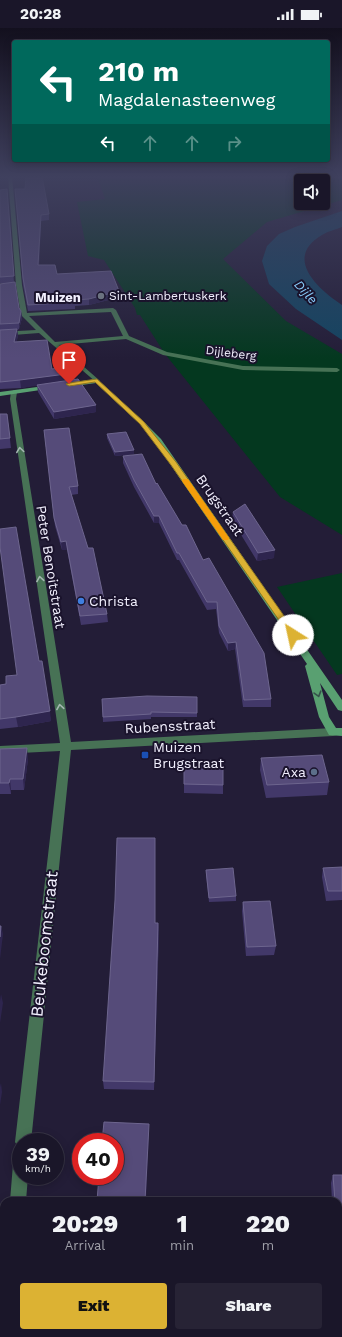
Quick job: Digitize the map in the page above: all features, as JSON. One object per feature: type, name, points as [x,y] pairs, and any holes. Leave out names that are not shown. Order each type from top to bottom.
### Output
[{"type":"street","points":[[13,237],[16,285],[24,315],[54,344],[97,380]]},
{"type":"street","points":[[24,315],[113,310],[127,337],[54,344]]},
{"type":"street","points":[[0,334],[41,331]]},
{"type":"street","name":"Dijleberg","points":[[127,337],[165,354],[243,368],[337,370]]},
{"type":"street","points":[[0,394],[97,380]]},
{"type":"street","name":"Brugstraat","points":[[97,380],[142,423],[158,441],[342,708]]},
{"type":"street","name":"Peter Benoitstraat","points":[[14,392],[13,399],[24,477],[66,746]]},
{"type":"street","name":"Brugstraat","points":[[307,657],[324,717],[337,732]]},
{"type":"street","name":"Rubensstraat","points":[[0,750],[337,732]]},
{"type":"street","name":"Beukeboomstraat","points":[[24,1133],[66,746]]},
{"type":"street","points":[[18,1197],[19,1185]]},
{"type":"green space","points":[[84,237],[249,237],[223,259],[286,321],[342,354],[342,535],[280,497],[165,354],[140,315],[137,315],[135,308],[104,260],[88,256]]},
{"type":"green space","points":[[342,573],[342,674],[337,675],[277,587]]},
{"type":"water","name":"Dijle","points":[[276,237],[320,237],[311,244],[305,253],[305,263],[308,273],[315,282],[323,291],[342,305],[342,340],[296,309],[269,284],[262,261],[267,246]]},
{"type":"building","points":[[0,237],[11,237],[14,276],[0,277]]},
{"type":"building","points":[[19,237],[40,237],[38,265],[55,265],[57,274],[111,271],[119,291],[89,299],[74,300],[75,302],[28,305],[23,278]]},
{"type":"building","points":[[15,282],[19,308],[21,311],[19,323],[0,324],[0,284]]},
{"type":"building","points":[[17,329],[14,342],[47,340],[52,369],[69,366],[74,373],[0,382],[0,330]]},
{"type":"building","points":[[78,379],[96,405],[54,412],[37,385]]},
{"type":"building","points":[[0,414],[7,414],[10,438],[0,439]]},
{"type":"building","points":[[69,428],[78,486],[69,487],[88,548],[93,548],[107,614],[80,616],[66,541],[61,542],[54,518],[44,430]]},
{"type":"building","points":[[126,432],[134,450],[115,452],[107,434]]},
{"type":"building","points":[[142,454],[156,484],[157,483],[182,525],[186,525],[203,560],[209,558],[264,653],[271,699],[244,700],[236,642],[228,643],[219,626],[217,602],[207,602],[179,553],[177,553],[159,516],[154,516],[134,480],[123,456]]},
{"type":"building","points":[[245,504],[275,550],[258,553],[233,512]]},
{"type":"building","points":[[16,527],[39,661],[42,661],[50,711],[0,719],[0,685],[6,684],[6,676],[17,675],[0,547],[0,529]]},
{"type":"building","points":[[147,696],[197,697],[197,713],[151,712],[151,714],[103,717],[102,699]]},
{"type":"building","points":[[27,748],[23,779],[10,779],[9,783],[0,783],[0,749]]},
{"type":"building","points":[[322,755],[329,782],[267,785],[261,758]]},
{"type":"building","points":[[184,765],[223,766],[223,785],[184,784]]},
{"type":"building","points":[[117,838],[155,838],[155,923],[158,923],[154,1082],[103,1081],[115,900]]},
{"type":"building","points":[[342,867],[342,891],[328,891],[323,868]]},
{"type":"building","points":[[233,868],[236,896],[209,898],[206,870]]},
{"type":"building","points":[[270,901],[276,946],[247,947],[243,902]]},
{"type":"building","points":[[104,1122],[149,1124],[145,1197],[97,1197],[98,1185],[124,1185],[124,1133],[103,1133]]},
{"type":"building","points":[[333,1175],[342,1175],[342,1197],[335,1197]]},
{"type":"slow traffic","points":[[186,481],[226,538]]},
{"type":"place","name":"Sint-Lambertuskerk","points":[[101,296]]},
{"type":"place","name":"Christa","points":[[81,601]]},
{"type":"place","name":"Muizen Brugstraat","points":[[145,755]]},
{"type":"place","name":"Axa","points":[[314,772]]},
{"type":"district","name":"Muizen","points":[[58,297]]},
{"type":"route","points":[[69,384],[97,380],[142,423],[158,441],[293,635]]}]
